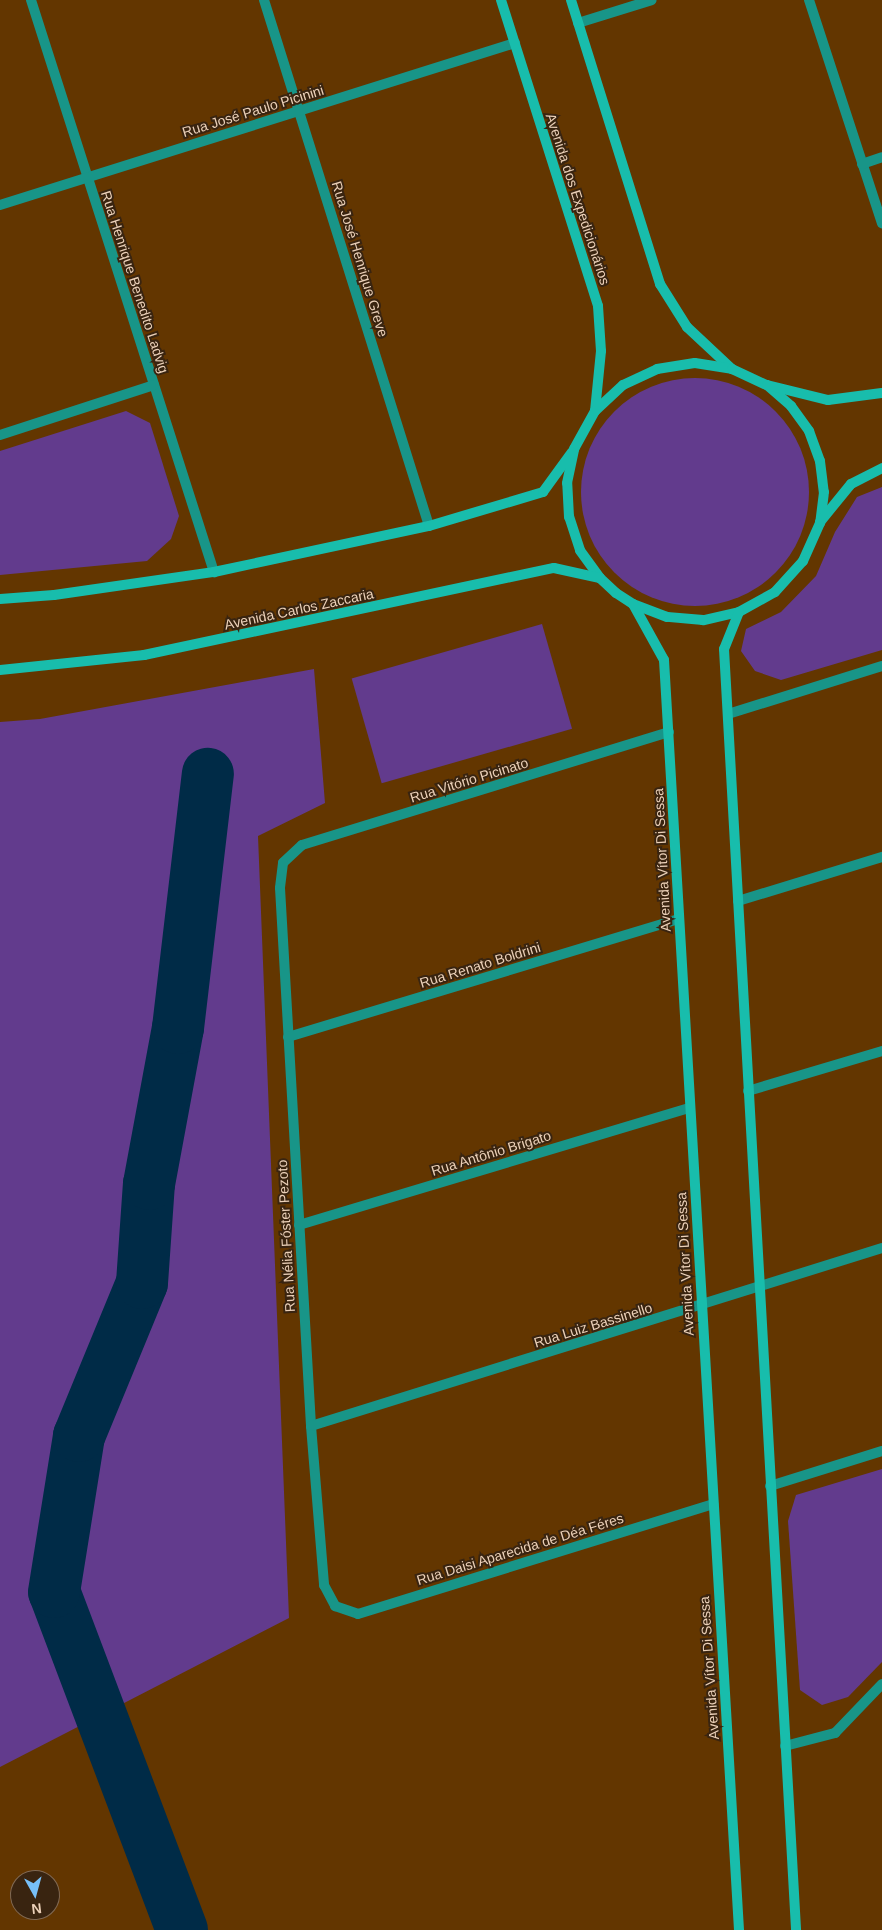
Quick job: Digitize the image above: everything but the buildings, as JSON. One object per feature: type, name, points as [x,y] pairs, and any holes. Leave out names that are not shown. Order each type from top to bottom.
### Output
[{"type":"street","name":"Rua Henrique Benedito Ladvig","points":[[31,0],[214,572]]},
{"type":"street","name":"Rua José Henrique Greve","points":[[264,0],[429,526]]},
{"type":"street","name":"Avenida dos Expedicionários","points":[[501,0],[598,306],[602,351],[595,411]]},
{"type":"street","points":[[571,0],[660,284],[687,326],[732,369]]},
{"type":"street","points":[[578,23],[652,0]]},
{"type":"street","points":[[810,0],[882,223]]},
{"type":"street","name":"Rua José Paulo Picinini","points":[[0,205],[515,43]]},
{"type":"street","points":[[862,164],[882,157]]},
{"type":"street","points":[[0,599],[54,596],[214,572],[429,526],[543,492],[574,449],[595,411],[623,385],[657,369],[695,363],[732,369],[767,385],[828,400],[882,392]]},
{"type":"street","points":[[0,435],[154,385]]},
{"type":"street","points":[[767,385],[800,418],[809,431],[820,461],[824,492],[820,523]]},
{"type":"street","points":[[574,449],[567,483],[569,517],[580,550],[600,578],[634,604],[667,617],[694,619],[738,612],[781,586],[803,561],[820,523],[851,484],[882,468]]},
{"type":"street","name":"Avenida Carlos Zaccaria","points":[[0,670],[144,655],[554,568],[600,578]]},
{"type":"street","name":"Avenida Vítor Di Sessa","points":[[634,604],[664,660],[712,1504],[739,1930]]},
{"type":"street","points":[[738,612],[724,649],[758,1288],[796,1930]]},
{"type":"street","points":[[728,714],[882,666]]},
{"type":"street","name":"Rua Vitório Picinato","points":[[282,862],[302,846],[669,732]]},
{"type":"street","points":[[738,901],[882,857]]},
{"type":"street","name":"Rua Nélia Fóster Pezoto","points":[[282,862],[280,888],[311,1426],[324,1585],[335,1606]]},
{"type":"street","name":"Rua Renato Boldrini","points":[[288,1037],[679,918]]},
{"type":"street","points":[[748,1091],[882,1051]]},
{"type":"street","name":"Rua Antônio Brigato","points":[[299,1224],[690,1108]]},
{"type":"street","name":"Rua Luiz Bassinello","points":[[311,1426],[882,1248]]},
{"type":"street","points":[[770,1486],[882,1451]]},
{"type":"street","name":"Rua Daisi Aparecida de Déa Féres","points":[[335,1606],[358,1614],[712,1504]]},
{"type":"street","points":[[785,1746],[835,1733],[882,1684]]},
{"type":"shaded area","points":[[695,378],[728,383],[749,392],[767,404],[783,420],[795,438],[804,459],[809,492],[804,525],[795,546],[783,564],[767,580],[749,592],[728,601],[695,606],[662,601],[641,592],[623,580],[607,564],[595,546],[586,525],[581,492],[586,459],[595,438],[607,420],[623,404],[641,392],[662,383]]},
{"type":"shaded area","points":[[126,411],[150,423],[179,516],[171,539],[147,561],[0,575],[0,451]]},
{"type":"shaded area","points":[[882,487],[882,650],[781,680],[755,671],[741,651],[746,629],[781,612],[816,576],[835,532],[857,497]]},
{"type":"shaded area","points":[[542,624],[572,729],[382,783],[352,679]]},
{"type":"shaded area","points":[[314,669],[325,803],[258,836],[289,1618],[0,1767],[0,722],[40,719]]},
{"type":"shaded area","points":[[882,1469],[882,1662],[848,1697],[822,1705],[800,1690],[788,1521],[796,1495]]},
{"type":"waterway","points":[[182,1930],[54,1592],[79,1436],[142,1283],[149,1184],[178,1028],[208,774]]}]
